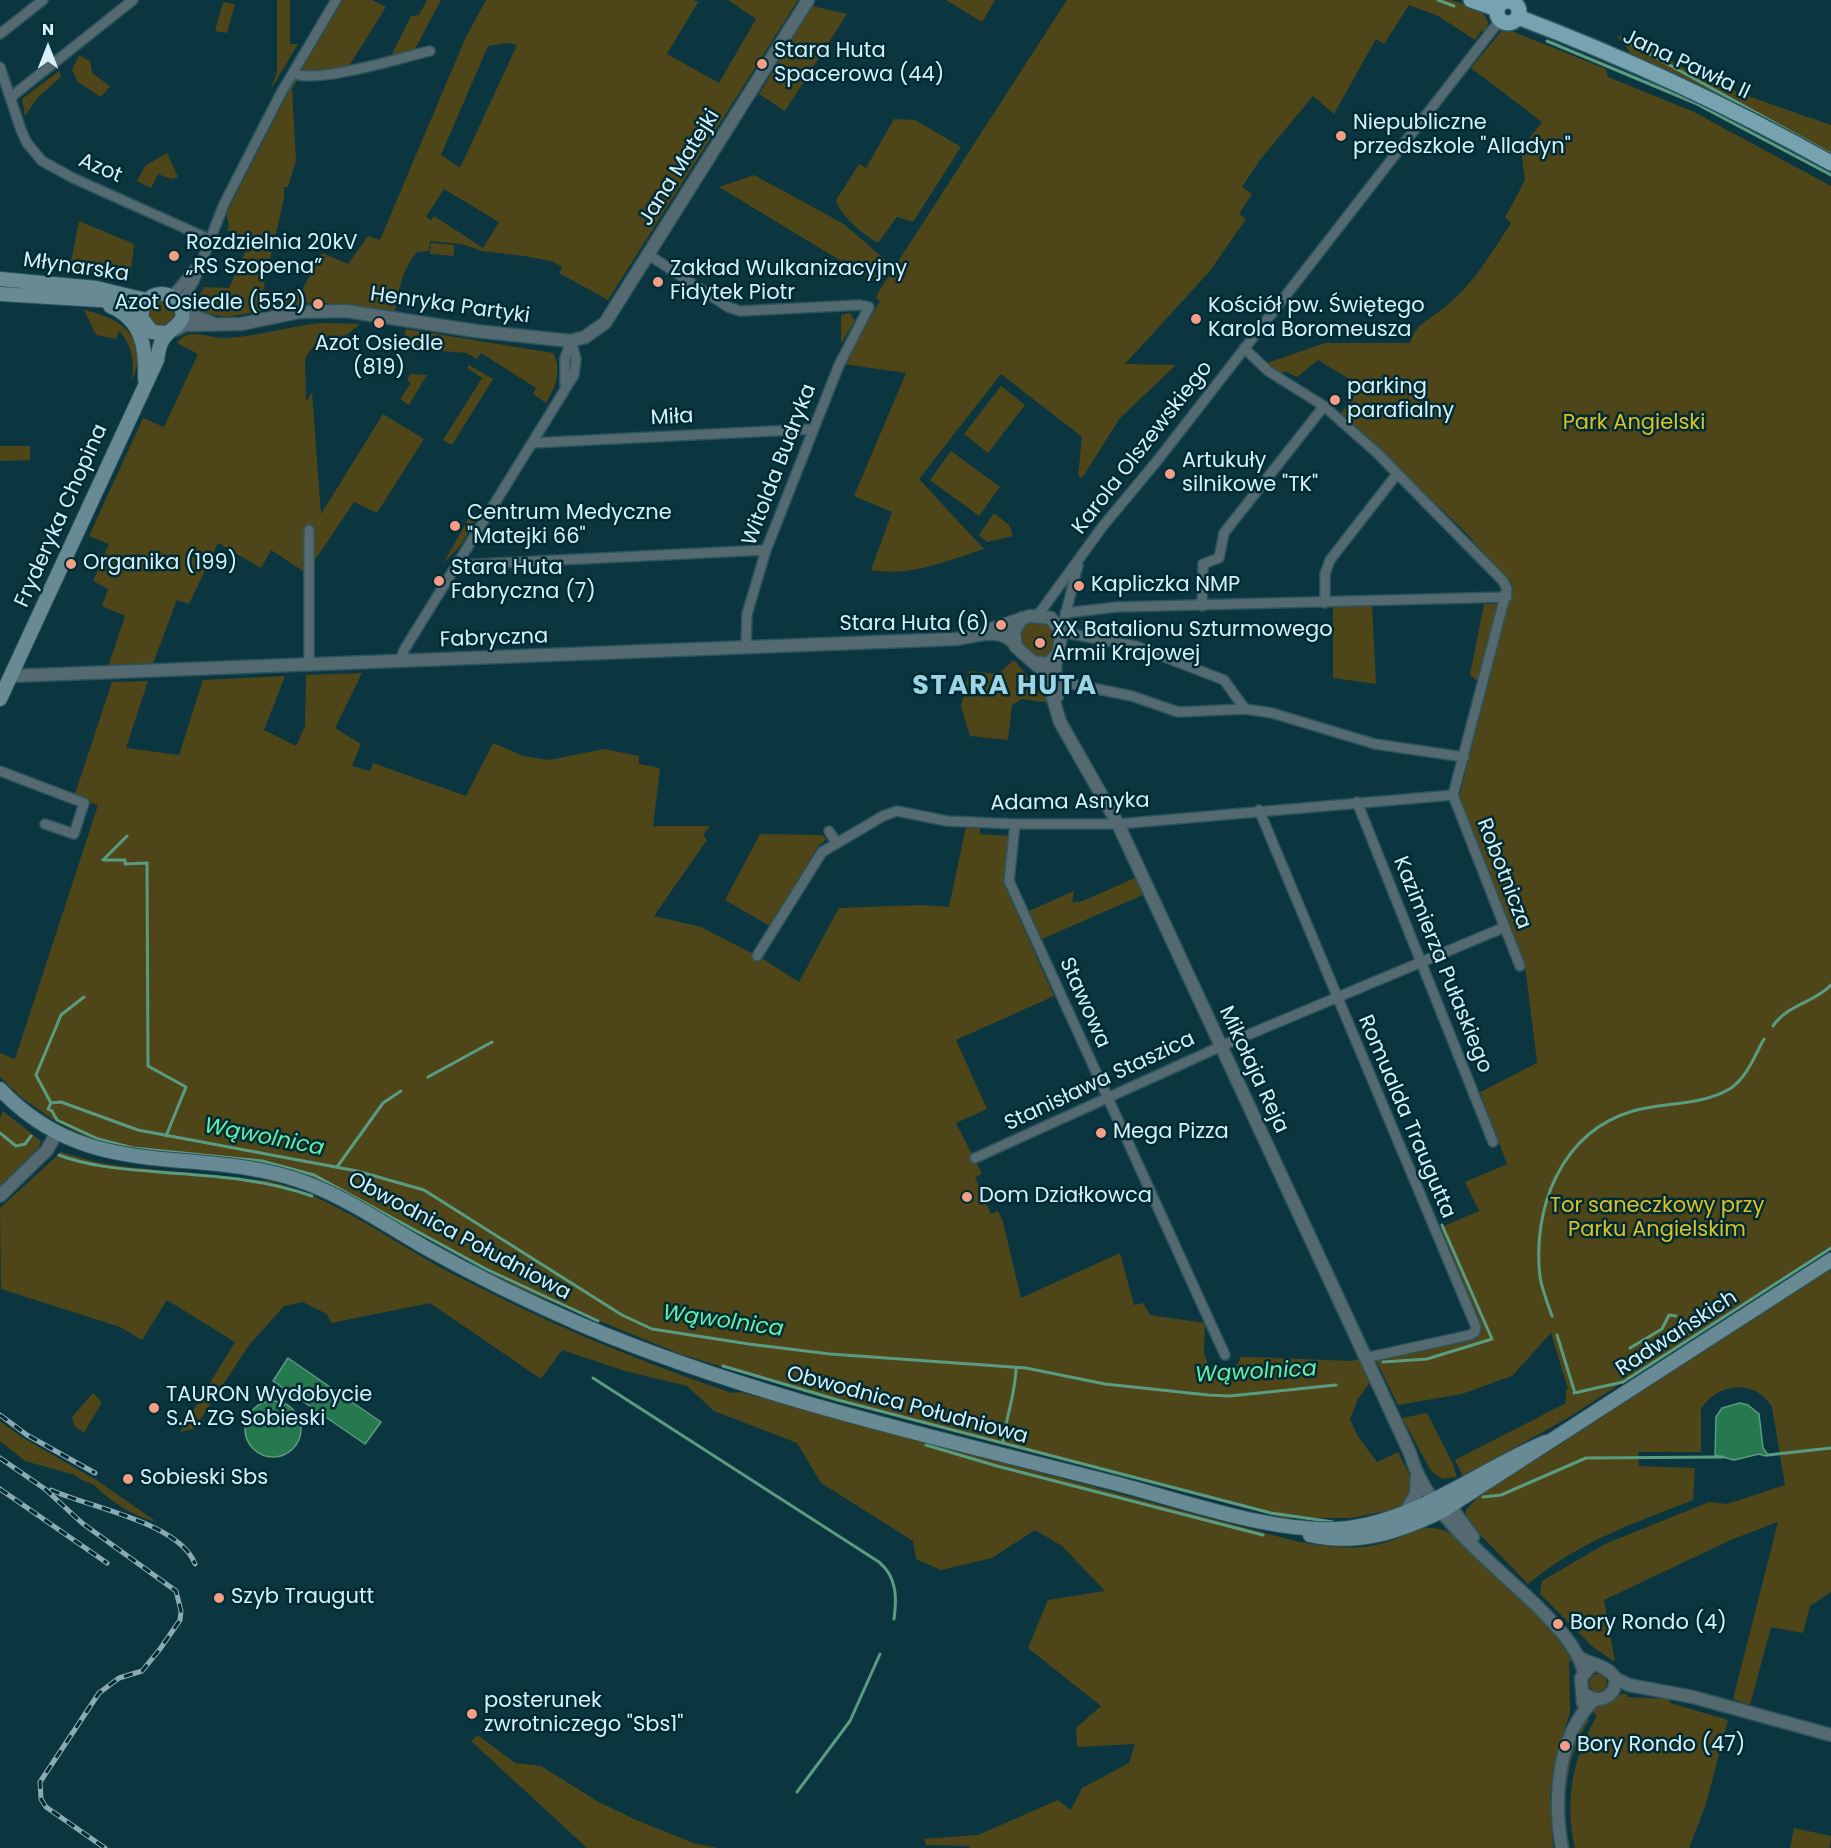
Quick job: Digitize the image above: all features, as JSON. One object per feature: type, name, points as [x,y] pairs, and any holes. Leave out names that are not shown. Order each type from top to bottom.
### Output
[{"type":"main road","points":[[1471,0],[1498,15],[1502,3],[1516,7]]},
{"type":"main road","name":"Jana Pawła II","points":[[1516,7],[1735,110],[1831,163]]},
{"type":"main road","name":"Młynarska","points":[[0,279],[96,288],[144,306]]},
{"type":"main road","name":"Młynarska","points":[[152,332],[144,324],[144,306],[159,293],[178,304]]},
{"type":"main road","name":"Młynarska","points":[[0,294],[115,301],[144,306]]},
{"type":"main road","name":"Młynarska","points":[[96,301],[125,314],[137,327],[146,350],[145,381]]},
{"type":"main road","name":"Fryderyka Chopina","points":[[0,699],[100,486],[145,381],[171,332],[182,318],[178,304]]},
{"type":"main road","points":[[152,332],[171,332]]},
{"type":"main road","name":"Fryderyka Chopina","points":[[145,381],[152,332]]},
{"type":"main road","name":"Obwodnica Południowa","points":[[0,1089],[25,1113],[56,1134],[130,1157],[250,1169],[292,1178],[341,1199],[466,1270],[529,1301],[670,1359],[737,1382],[1253,1519]]},
{"type":"main road","name":"Radwańskich","points":[[1442,1503],[1509,1458],[1546,1442],[1831,1260]]},
{"type":"main road","points":[[1253,1519],[1321,1529],[1341,1529],[1376,1523],[1406,1512],[1442,1503]]},
{"type":"main road","points":[[1253,1519],[1283,1529],[1341,1539],[1372,1537],[1411,1526],[1442,1503]]},
{"type":"street","points":[[0,34],[43,0]]},
{"type":"street","points":[[11,97],[133,0]]},
{"type":"street","name":"Fryderyka Chopina","points":[[178,304],[194,281],[224,204],[293,73],[336,0]]},
{"type":"street","name":"Jana Matejki","points":[[571,341],[585,337],[605,323],[808,0]]},
{"type":"street","name":"Karola Olszewskiego","points":[[1038,615],[1080,557],[1244,348],[1498,15]]},
{"type":"street","points":[[293,73],[304,77],[337,74],[430,51]]},
{"type":"street","name":"Azot","points":[[0,67],[27,143],[42,161],[73,178],[209,239]]},
{"type":"street","name":"Witolda Budryka","points":[[649,255],[729,307],[740,311],[865,305],[869,311],[839,365],[766,550],[748,606],[746,647]]},
{"type":"street","points":[[178,304],[216,325]]},
{"type":"street","name":"Henryka Partyki","points":[[216,325],[241,324],[299,312],[346,311],[476,331],[571,341]]},
{"type":"street","points":[[171,332],[185,325],[216,325]]},
{"type":"street","points":[[400,662],[404,650],[564,393],[567,375],[565,358],[571,341]]},
{"type":"street","points":[[1244,348],[1268,371],[1324,406],[1398,474],[1503,581],[1507,589],[1507,597],[1453,795]]},
{"type":"street","points":[[1202,606],[1203,564],[1219,558],[1224,533],[1324,406]]},
{"type":"street","name":"Miła","points":[[532,443],[813,429]]},
{"type":"street","points":[[1325,603],[1325,574],[1330,560],[1398,474]]},
{"type":"street","points":[[309,530],[309,666]]},
{"type":"street","points":[[457,565],[766,550]]},
{"type":"street","name":"Karola Olszewskiego","points":[[1061,632],[1080,557]]},
{"type":"street","points":[[1065,613],[1117,607],[1507,597]]},
{"type":"street","points":[[1052,680],[1061,632],[1051,618],[1038,615],[1022,618],[1014,631],[1016,646],[1052,680],[1132,696],[1178,712],[1245,709],[1272,713],[1376,744],[1464,757]]},
{"type":"street","name":"Fabryczna","points":[[977,636],[1022,618]]},
{"type":"street","points":[[1061,632],[1136,645],[1224,680],[1245,709]]},
{"type":"street","name":"Fabryczna","points":[[11,676],[945,640],[1005,634],[1016,646]]},
{"type":"street","points":[[1032,662],[1048,664],[1059,652]]},
{"type":"street","name":"Mikołaja Reja","points":[[1052,680],[1056,706],[1066,735],[1118,824],[1410,1453],[1417,1474],[1493,1565]]},
{"type":"street","points":[[0,771],[84,802],[74,834],[45,824]]},
{"type":"street","name":"Adama Asnyka","points":[[757,956],[822,852],[883,816],[897,811],[948,821],[1015,824],[1118,824],[1453,795]]},
{"type":"street","name":"Robotnicza","points":[[1453,795],[1520,966]]},
{"type":"street","name":"Kazimierza Pułaskiego","points":[[1357,802],[1493,1142]]},
{"type":"street","name":"Romualda Traugutta","points":[[1259,810],[1476,1327],[1475,1332],[1470,1335],[1365,1358]]},
{"type":"street","name":"Stawowa","points":[[1015,824],[1009,881],[1226,1355]]},
{"type":"street","points":[[829,831],[836,842]]},
{"type":"street","name":"Stanisława Staszica","points":[[975,1158],[1221,1047],[1505,927]]},
{"type":"street","points":[[0,1196],[47,1150],[56,1134]]},
{"type":"street","name":"Mikołaja Reja","points":[[1410,1453],[1442,1503],[1454,1528],[1548,1618],[1589,1669]]},
{"type":"street","points":[[1406,1512],[1416,1494],[1417,1474]]},
{"type":"street","points":[[1411,1526],[1434,1523],[1454,1528]]},
{"type":"street","points":[[1589,1697],[1581,1683],[1589,1669],[1606,1668],[1615,1684]]},
{"type":"street","points":[[1615,1684],[1674,1692],[1831,1735]]},
{"type":"street","points":[[1589,1697],[1607,1698],[1615,1684]]},
{"type":"street","points":[[1562,1848],[1558,1819],[1559,1783],[1567,1746],[1589,1697]]},
{"type":"green space","points":[[277,0],[290,0],[290,44],[298,44],[270,91],[277,72]]},
{"type":"green space","points":[[343,0],[372,0],[386,7],[349,66],[315,73],[302,72],[292,89],[296,161],[288,187],[284,187],[284,198],[263,290],[301,292],[322,253],[348,264],[368,236],[380,240],[465,39],[486,0],[694,0],[698,2],[667,54],[719,83],[756,19],[728,0],[798,0],[608,300],[559,273],[562,267],[551,261],[482,251],[462,244],[430,241],[429,251],[417,252],[408,266],[400,287],[395,311],[315,302],[227,317],[202,313],[196,302],[204,287],[229,288],[250,241],[227,230],[229,225],[226,214],[291,87]],"holes":[[[509,43],[517,45],[460,168],[441,155],[488,46]],[[444,189],[499,222],[483,248],[434,216],[431,220],[426,217]]]},
{"type":"green space","points":[[427,0],[441,0],[414,51],[390,58],[411,16],[419,15]]},
{"type":"green space","points":[[946,0],[995,0],[982,22]]},
{"type":"green space","points":[[1067,0],[1451,0],[1478,10],[1488,23],[1485,32],[1481,31],[1475,40],[1438,16],[1409,5],[1384,44],[1376,39],[1334,114],[1313,96],[1260,160],[1242,187],[1252,194],[1239,214],[1246,219],[1209,272],[1125,364],[1176,365],[1120,418],[1082,478],[1078,476],[1082,437],[1001,374],[919,479],[984,549],[914,570],[886,572],[871,570],[892,512],[854,496],[906,373],[843,364],[880,301],[876,298],[879,291]]},
{"type":"green space","points":[[223,2],[235,4],[227,33],[215,31]]},
{"type":"green space","points":[[812,6],[847,14],[785,111],[759,94]]},
{"type":"green space","points":[[1504,28],[1606,69],[1608,77],[1692,111],[1831,186],[1831,1246],[1568,1418],[1463,1476],[1455,1460],[1566,1403],[1566,1390],[1568,1389],[1551,1333],[1512,1376],[1462,1394],[1398,1405],[1372,1352],[1450,1338],[1473,1328],[1437,1229],[1479,1211],[1465,1182],[1507,1164],[1480,1092],[1537,1063],[1525,966],[1459,797],[1513,586],[1465,532],[1341,413],[1361,386],[1318,360],[1297,377],[1287,372],[1278,373],[1267,363],[1325,343],[1410,343],[1418,327],[1452,301],[1488,259],[1511,223],[1505,218],[1525,180],[1521,149],[1542,122],[1471,68]]},
{"type":"green space","points":[[1617,36],[1645,39],[1659,53],[1704,78],[1831,125],[1831,156],[1745,109],[1633,56]]},
{"type":"green space","points":[[79,55],[90,61],[92,73],[110,86],[101,97],[78,82],[72,70]]},
{"type":"green space","points":[[59,71],[61,77],[37,98],[25,116],[22,99]]},
{"type":"green space","points":[[894,119],[915,120],[961,147],[913,222],[897,217],[878,243],[848,219],[836,200],[859,164],[866,168]]},
{"type":"green space","points":[[167,153],[178,177],[171,179],[158,174],[151,188],[137,181],[145,166]]},
{"type":"green space","points":[[754,175],[844,224],[891,265],[879,284],[719,187]]},
{"type":"green space","points":[[79,221],[134,244],[130,277],[69,272]]},
{"type":"green space","points":[[431,243],[454,245],[454,256],[430,254]]},
{"type":"green space","points":[[162,301],[171,305],[175,314],[171,323],[162,327],[153,323],[149,314],[153,305]]},
{"type":"green space","points":[[84,310],[110,319],[129,333],[138,353],[132,381],[132,354],[124,337],[119,331],[116,339],[96,335]]},
{"type":"green space","points":[[850,313],[855,321],[841,344],[841,315]]},
{"type":"green space","points":[[321,323],[360,324],[343,338],[321,336],[305,358],[306,402],[312,392],[321,514],[383,414],[424,439],[377,513],[354,502],[315,560],[303,571],[271,550],[261,568],[218,543],[189,604],[177,600],[152,666],[108,667],[125,616],[102,606],[108,589],[93,581],[109,544],[89,536],[143,418],[164,427],[198,354],[177,343],[186,335],[192,334],[224,338],[236,337]]},
{"type":"green space","points":[[406,329],[553,353],[558,372],[555,385],[546,403],[533,394],[536,388],[481,353],[477,359],[466,353],[409,348],[403,341]]},
{"type":"green space","points":[[469,365],[493,379],[452,445],[443,440],[482,378],[467,368]]},
{"type":"green space","points":[[410,374],[427,375],[409,405],[400,399],[411,383],[407,380]]},
{"type":"green space","points":[[1001,386],[1025,405],[988,453],[964,434]]},
{"type":"green space","points":[[0,446],[30,446],[30,460],[0,461]]},
{"type":"green space","points":[[951,451],[1000,487],[979,516],[930,480]]},
{"type":"green space","points":[[994,513],[1009,525],[1013,536],[987,542],[979,535]]},
{"type":"green space","points":[[471,514],[477,517],[461,545],[443,564]]},
{"type":"green space","points":[[1333,604],[1372,606],[1376,684],[1333,678]]},
{"type":"green space","points":[[1484,604],[1499,604],[1482,676],[1476,680],[1470,675]]},
{"type":"green space","points":[[1031,621],[1047,623],[1055,633],[1054,649],[1046,659],[1036,658],[1021,642],[1020,631]]},
{"type":"green space","points":[[1014,660],[1050,703],[1022,699],[1012,705],[1008,740],[970,736],[961,706],[969,671],[998,674]]},
{"type":"green space","points":[[362,673],[335,728],[361,744],[352,766],[370,771],[373,763],[466,796],[493,743],[524,756],[549,760],[604,749],[639,756],[639,764],[660,768],[653,826],[710,826],[703,835],[707,840],[654,916],[701,927],[763,959],[799,982],[839,908],[921,905],[949,907],[966,826],[980,827],[980,834],[1011,836],[1007,878],[1003,882],[1054,996],[956,1040],[987,1109],[956,1123],[982,1174],[975,1177],[991,1214],[998,1211],[1003,1222],[1021,1298],[1120,1253],[1134,1305],[1143,1303],[1150,1315],[1205,1323],[1204,1353],[1209,1367],[1222,1370],[1237,1365],[1241,1357],[1351,1361],[1359,1359],[1370,1382],[1358,1399],[1350,1419],[1357,1435],[1377,1462],[1398,1452],[1413,1482],[1408,1502],[1382,1516],[1380,1512],[1351,1518],[1284,1518],[824,1398],[680,1354],[521,1289],[331,1186],[296,1171],[264,1163],[119,1148],[82,1135],[52,1119],[22,1098],[0,1077],[0,1053],[15,1059],[98,805],[74,797],[112,682],[148,681],[126,748],[179,755],[203,680],[285,676],[264,730],[296,746],[305,726],[306,675]]},
{"type":"green space","points":[[760,834],[823,835],[826,840],[819,845],[770,926],[725,900]]},
{"type":"green space","points":[[1137,877],[1145,894],[1042,939],[1029,911],[1074,891],[1072,902],[1083,901]]},
{"type":"green space","points":[[3,1111],[41,1141],[39,1147],[0,1186],[0,1119]]},
{"type":"green space","points":[[61,1152],[96,1162],[269,1181],[294,1189],[318,1198],[363,1221],[428,1261],[519,1307],[589,1339],[732,1393],[740,1392],[1295,1541],[1331,1547],[1354,1547],[1378,1544],[1424,1528],[1446,1531],[1460,1541],[1531,1610],[1553,1633],[1572,1660],[1569,1662],[1570,1713],[1559,1746],[1550,1792],[1553,1848],[969,1848],[969,1846],[926,1845],[924,1839],[978,1835],[1058,1800],[1071,1810],[1082,1788],[1129,1763],[1135,1744],[1077,1747],[1076,1728],[1101,1706],[1028,1648],[1048,1600],[1105,1591],[1062,1546],[1035,1530],[992,1558],[941,1570],[916,1559],[913,1541],[821,1483],[797,1443],[714,1411],[687,1386],[625,1371],[562,1350],[541,1379],[430,1303],[331,1323],[327,1314],[303,1302],[284,1306],[249,1345],[194,1429],[180,1432],[235,1342],[167,1300],[142,1340],[120,1327],[1,1289],[0,1208]]},
{"type":"green space","points":[[1831,1269],[1831,1592],[1810,1606],[1803,1633],[1771,1627],[1750,1705],[1733,1699],[1778,1522],[1733,1539],[1604,1600],[1615,1662],[1593,1647],[1540,1594],[1542,1581],[1605,1544],[1709,1502],[1727,1504],[1785,1485],[1772,1407],[1765,1398],[1747,1388],[1736,1387],[1717,1393],[1708,1400],[1701,1409],[1701,1452],[1638,1452],[1639,1466],[1695,1468],[1693,1500],[1587,1545],[1567,1556],[1528,1584],[1470,1524],[1466,1517],[1466,1510],[1476,1499],[1475,1496],[1528,1462],[1534,1461]]},
{"type":"green space","points":[[93,1393],[102,1402],[84,1433],[74,1426],[72,1417]]},
{"type":"green space","points":[[1427,1413],[1452,1462],[1457,1477],[1442,1479],[1431,1471],[1402,1418]]},
{"type":"green space","points":[[0,1421],[20,1436],[98,1481],[157,1522],[124,1509],[94,1485],[75,1475],[25,1461],[0,1441]]},
{"type":"green space","points":[[1594,1674],[1602,1674],[1607,1679],[1605,1690],[1594,1692],[1589,1687],[1589,1679]]},
{"type":"green space","points":[[1627,1694],[1627,1697],[1670,1699],[1670,1703],[1728,1720],[1706,1804],[1689,1848],[1575,1848],[1570,1813],[1573,1779],[1582,1747],[1597,1716],[1592,1711],[1597,1705]]},
{"type":"green space","points":[[1587,1719],[1589,1720],[1575,1750],[1567,1782],[1566,1815],[1570,1848],[1567,1848],[1563,1798],[1567,1765],[1578,1733]]},
{"type":"green space","points":[[478,1735],[515,1763],[541,1766],[597,1801],[634,1819],[693,1843],[718,1848],[587,1848],[471,1741]]},
{"type":"green space","points":[[1794,1828],[1831,1836],[1830,1848],[1790,1848]]},
{"type":"shaded area","points":[[288,1358],[381,1422],[365,1444],[273,1381]]},
{"type":"shaded area","points":[[273,1401],[284,1403],[293,1409],[299,1418],[301,1429],[299,1440],[293,1449],[284,1455],[273,1457],[262,1455],[253,1449],[247,1440],[245,1429],[247,1418],[253,1409],[262,1403]]},
{"type":"shaded area","points":[[1740,1403],[1748,1405],[1759,1414],[1763,1448],[1768,1455],[1759,1454],[1734,1460],[1715,1455],[1716,1417],[1722,1408]]},
{"type":"waterway","points":[[1438,0],[1454,6]]},
{"type":"waterway","points":[[1547,41],[1695,103],[1831,175]]},
{"type":"waterway","points":[[1626,41],[1831,154]]},
{"type":"waterway","points":[[127,836],[103,860],[125,860],[125,864],[147,863],[148,1066],[186,1087],[166,1136]]},
{"type":"waterway","points":[[1773,1026],[1793,1008],[1817,996],[1831,985]]},
{"type":"waterway","points":[[51,1103],[36,1075],[61,1015],[84,997]]},
{"type":"waterway","points":[[1552,1316],[1540,1277],[1541,1225],[1556,1176],[1570,1155],[1587,1136],[1608,1121],[1645,1108],[1708,1098],[1731,1088],[1746,1072],[1764,1039]]},
{"type":"waterway","points":[[428,1077],[492,1042]]},
{"type":"waterway","points":[[337,1167],[383,1103],[401,1091]]},
{"type":"waterway","name":"Wąwolnica","points":[[598,1321],[486,1269],[314,1175],[262,1161],[133,1148],[98,1139],[57,1120],[52,1111],[48,1109],[51,1103],[61,1102],[138,1130],[357,1171],[424,1190],[622,1315],[652,1329],[830,1354],[1026,1368],[1105,1384],[1208,1395],[1230,1396],[1336,1385]]},
{"type":"waterway","name":"Wąwolnica","points":[[0,1133],[16,1146],[25,1144],[31,1136]]},
{"type":"waterway","points":[[59,1155],[108,1167],[274,1185],[312,1196]]},
{"type":"waterway","points":[[1383,1362],[1427,1359],[1492,1339],[1442,1225]]},
{"type":"waterway","points":[[1574,1393],[1623,1382],[1831,1248]]},
{"type":"waterway","points":[[1630,1348],[1662,1329],[1669,1315],[1676,1316]]},
{"type":"waterway","points":[[1557,1335],[1574,1390]]},
{"type":"waterway","points":[[723,1366],[838,1400],[1271,1513],[1333,1522]]},
{"type":"waterway","points":[[1003,1442],[1016,1367]]},
{"type":"waterway","points":[[593,1378],[879,1562],[889,1574],[894,1588],[894,1619]]},
{"type":"waterway","points":[[926,1445],[997,1466],[1263,1535]]},
{"type":"waterway","points":[[1768,1455],[1831,1448]]},
{"type":"waterway","points":[[1483,1497],[1501,1495],[1586,1458],[1723,1457]]},
{"type":"waterway","points":[[797,1792],[850,1721],[880,1654]]},
{"type":"railway","points":[[0,1415],[27,1435],[95,1473]]},
{"type":"railway","points":[[0,1458],[45,1489],[82,1523],[176,1591],[181,1611],[180,1620],[160,1649],[142,1671],[119,1678],[99,1693],[40,1782],[41,1799],[46,1807],[105,1848]]},
{"type":"railway","points":[[0,1489],[107,1563]]},
{"type":"railway","points":[[51,1490],[153,1527],[172,1538],[186,1550],[195,1564]]},
{"type":"place","name":"Stara Huta Spacerowa (44)","points":[[762,64]]},
{"type":"place","name":"Niepubliczne przedszkole \"Alladyn\"","points":[[1341,136]]},
{"type":"place","name":"Rozdzielnia 20kV „RS Szopena”","points":[[174,256]]},
{"type":"place","name":"Zakład Wulkanizacyjny Fidytek Piotr","points":[[658,282]]},
{"type":"place","name":"Azot Osiedle (552)","points":[[318,304]]},
{"type":"place","name":"Kościół pw. Świętego Karola Boromeusza","points":[[1196,319]]},
{"type":"place","name":"Azot Osiedle (819)","points":[[379,323]]},
{"type":"place","name":"parking parafialny","points":[[1335,400]]},
{"type":"place","name":"Artukuły silnikowe \"TK\"","points":[[1170,474]]},
{"type":"place","name":"Centrum Medyczne \"Matejki 66\"","points":[[455,526]]},
{"type":"place","name":"Organika (199)","points":[[71,564]]},
{"type":"place","name":"Stara Huta Fabryczna (7)","points":[[439,581]]},
{"type":"place","name":"Kapliczka NMP","points":[[1079,586]]},
{"type":"place","name":"Stara Huta (6)","points":[[1001,625]]},
{"type":"place","name":"XX Batalionu Szturmowego Armii Krajowej","points":[[1040,643]]},
{"type":"place","name":"Mega Pizza","points":[[1101,1133]]},
{"type":"place","name":"Dom Działkowca","points":[[967,1197]]},
{"type":"place","name":"TAURON Wydobycie S.A. ZG Sobieski","points":[[154,1408]]},
{"type":"place","name":"Sobieski Sbs","points":[[128,1479]]},
{"type":"place","name":"Szyb Traugutt","points":[[219,1598]]},
{"type":"place","name":"Bory Rondo (4)","points":[[1558,1624]]},
{"type":"place","name":"posterunek zwrotniczego \"Sbs1\"","points":[[472,1714]]},
{"type":"place","name":"Bory Rondo (47)","points":[[1565,1746]]},
{"type":"district","name":"STARA HUTA","points":[[1005,687]]},
{"type":"park label","name":"Park Angielski","points":[[1634,424]]},
{"type":"park label","name":"Tor saneczkowy przy Parku Angielskim","points":[[1657,1219]]}]
